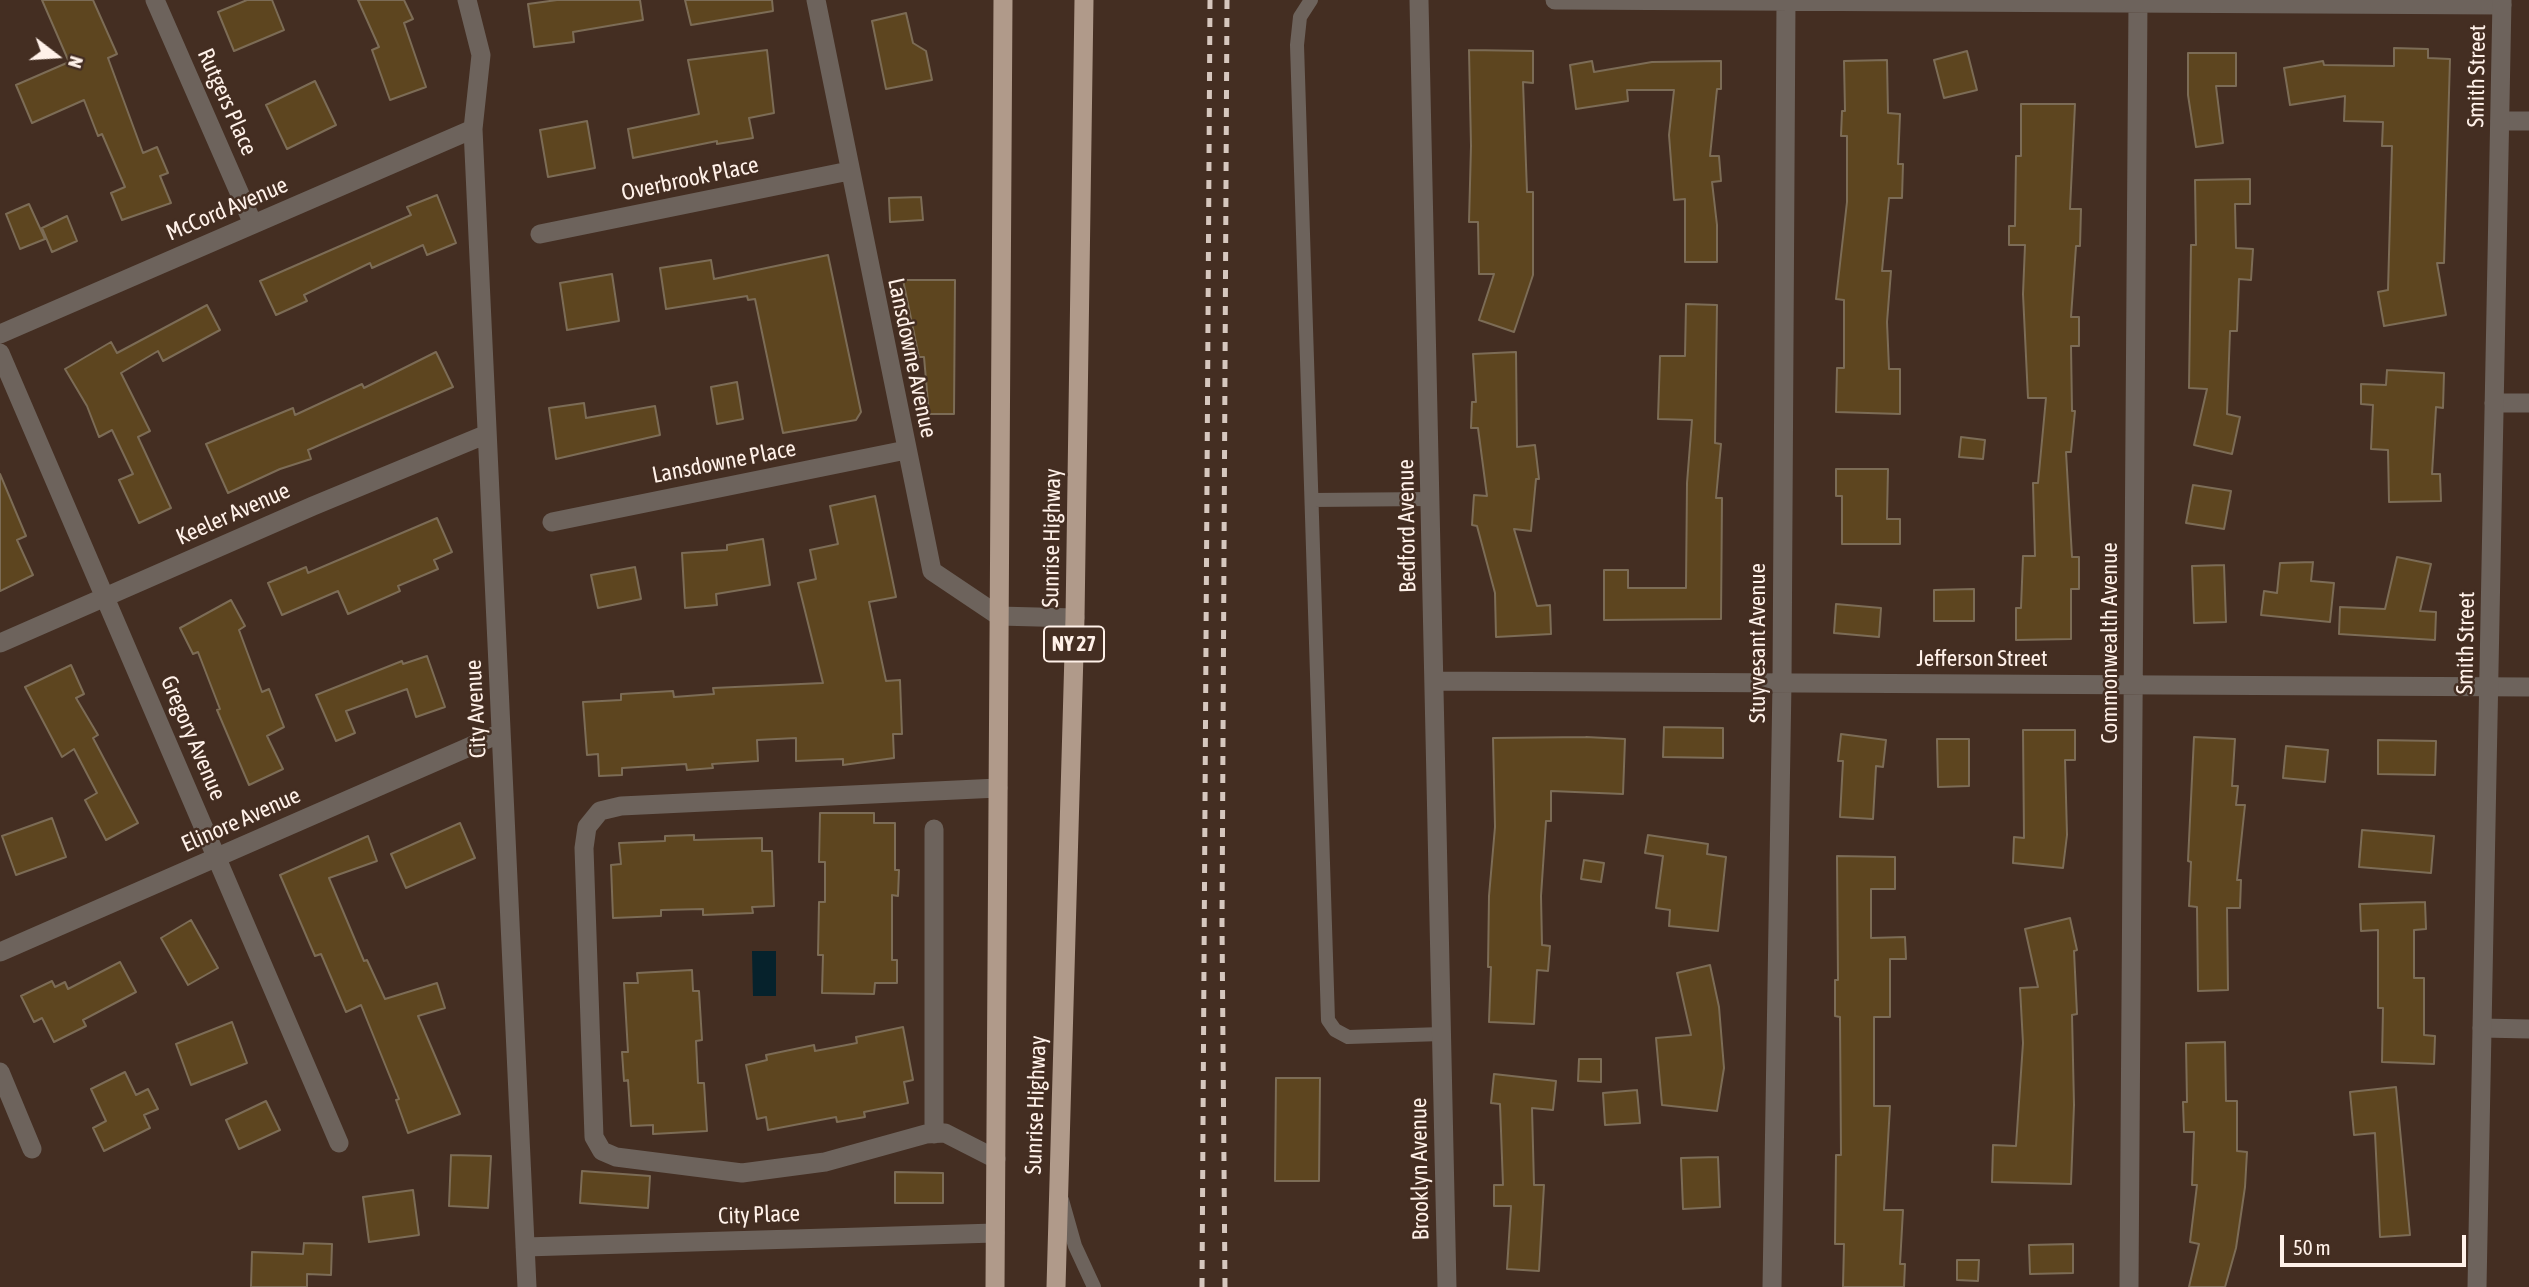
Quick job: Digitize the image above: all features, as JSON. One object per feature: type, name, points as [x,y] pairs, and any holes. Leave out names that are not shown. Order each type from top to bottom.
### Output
[{"type":"highway","name":"Sunrise Highway","points":[[995,1287],[1003,0]]},
{"type":"highway","name":"Sunrise Highway","points":[[1056,1287],[1075,618],[1084,0]]},
{"type":"street","name":"Rutgers Place","points":[[155,0],[254,224]]},
{"type":"street","name":"City Avenue","points":[[467,0],[481,55],[473,129],[527,1287]]},
{"type":"street","name":"Lansdowne Avenue","points":[[816,0],[932,571],[999,616]]},
{"type":"street","name":"Bedford Avenue","points":[[1419,0],[1442,1042]]},
{"type":"street","points":[[1555,0],[2502,2]]},
{"type":"street","name":"Stuyvesant Avenue","points":[[1772,1287],[1782,683],[1786,1]]},
{"type":"street","name":"Commonwealth Avenue","points":[[2129,1287],[2138,2]]},
{"type":"street","name":"Smith Street","points":[[2477,1287],[2502,2]]},
{"type":"street","points":[[2500,121],[2529,121]]},
{"type":"street","name":"McCord Avenue","points":[[0,334],[473,129]]},
{"type":"street","name":"Overbrook Place","points":[[540,234],[849,171]]},
{"type":"street","name":"Gregory Avenue","points":[[0,353],[339,1143]]},
{"type":"street","points":[[2494,403],[2529,403]]},
{"type":"street","name":"Keeler Avenue","points":[[0,643],[487,434]]},
{"type":"street","name":"Lansdowne Place","points":[[552,522],[906,450]]},
{"type":"street","points":[[999,616],[1075,618]]},
{"type":"street","name":"Jefferson Street","points":[[1435,681],[2529,687]]},
{"type":"street","name":"Elinore Avenue","points":[[0,952],[501,733]]},
{"type":"street","points":[[996,1159],[946,1133],[825,1162],[742,1173],[616,1157],[602,1151],[594,1137],[584,848],[587,827],[600,811],[621,806],[998,788]]},
{"type":"street","points":[[934,829],[934,1134]]},
{"type":"street","points":[[2482,1028],[2529,1029]]},
{"type":"street","name":"Brooklyn Avenue","points":[[1442,1042],[1447,1287]]},
{"type":"street","points":[[0,1072],[32,1149]]},
{"type":"street","name":"City Place","points":[[525,1247],[995,1233]]},
{"type":"lane","points":[[1311,0],[1300,17],[1297,45],[1328,1020],[1335,1030],[1348,1037],[1442,1042]]},
{"type":"lane","points":[[1312,500],[1431,499]]},
{"type":"lane","points":[[1058,1185],[1075,1246],[1094,1287]]},
{"type":"water","points":[[752,951],[776,951],[776,996],[753,996]]},
{"type":"building","points":[[42,0],[93,0],[117,54],[108,58],[143,153],[157,147],[168,173],[160,176],[171,203],[122,220],[111,193],[125,187],[102,134],[98,136],[84,100],[32,123],[16,85],[69,62]]},
{"type":"building","points":[[247,0],[272,0],[284,30],[234,51],[218,12]]},
{"type":"building","points":[[358,0],[404,0],[413,19],[404,23],[426,87],[390,100],[372,50],[379,47]]},
{"type":"building","points":[[557,0],[640,0],[643,20],[573,32],[574,42],[534,47],[528,4]]},
{"type":"building","points":[[685,0],[772,0],[773,11],[691,25]]},
{"type":"building","points":[[906,13],[913,43],[926,51],[932,80],[886,89],[872,21]]},
{"type":"building","points":[[2394,48],[2428,49],[2428,58],[2450,59],[2444,263],[2437,263],[2446,315],[2384,326],[2378,292],[2388,290],[2392,146],[2382,146],[2383,122],[2344,121],[2345,96],[2290,105],[2284,68],[2323,61],[2324,65],[2394,66]]},
{"type":"building","points":[[767,50],[774,113],[749,118],[753,138],[717,144],[717,141],[633,158],[628,129],[699,114],[688,60]]},
{"type":"building","points":[[1469,50],[1533,51],[1533,83],[1523,82],[1527,192],[1533,192],[1533,275],[1514,332],[1479,320],[1494,274],[1479,274],[1478,222],[1469,222]]},
{"type":"building","points":[[1967,51],[1977,90],[1944,98],[1934,60]]},
{"type":"building","points":[[2188,53],[2236,53],[2236,86],[2216,86],[2223,143],[2196,147],[2188,95]]},
{"type":"building","points":[[1887,60],[1888,113],[1900,114],[1898,164],[1903,164],[1902,198],[1889,198],[1882,271],[1891,271],[1887,322],[1889,369],[1900,369],[1900,414],[1836,412],[1837,368],[1844,368],[1844,300],[1836,299],[1847,202],[1847,136],[1841,136],[1842,111],[1845,111],[1844,61]]},
{"type":"building","points":[[1592,61],[1594,72],[1652,62],[1721,61],[1721,89],[1717,89],[1710,156],[1719,156],[1721,181],[1712,182],[1717,225],[1717,262],[1685,262],[1685,199],[1674,200],[1669,135],[1674,90],[1627,90],[1628,101],[1576,109],[1570,65]]},
{"type":"building","points":[[315,81],[336,125],[287,149],[266,105]]},
{"type":"building","points":[[2021,104],[2075,104],[2070,209],[2081,209],[2080,246],[2076,246],[2071,317],[2079,317],[2079,346],[2071,346],[2072,411],[2075,411],[2071,452],[2066,452],[2072,557],[2079,557],[2079,589],[2071,589],[2071,639],[2016,640],[2016,608],[2021,608],[2023,556],[2035,556],[2033,483],[2038,483],[2046,398],[2028,398],[2023,294],[2025,245],[2009,245],[2009,226],[2015,226],[2016,156],[2021,156]]},
{"type":"building","points":[[587,121],[595,168],[548,177],[540,130]]},
{"type":"building","points":[[2250,179],[2250,204],[2235,204],[2236,248],[2253,249],[2251,280],[2239,279],[2237,331],[2230,331],[2227,414],[2240,417],[2232,454],[2194,445],[2207,389],[2189,388],[2191,245],[2196,245],[2195,180]]},
{"type":"building","points":[[437,195],[456,243],[427,255],[423,245],[372,268],[370,263],[304,295],[307,301],[276,315],[260,281],[411,215],[407,207]]},
{"type":"building","points":[[921,197],[923,220],[890,222],[889,198]]},
{"type":"building","points":[[29,204],[45,239],[20,249],[6,214]]},
{"type":"building","points":[[67,216],[77,241],[52,252],[42,228]]},
{"type":"building","points":[[828,255],[861,412],[856,420],[783,433],[755,299],[748,300],[747,296],[666,309],[660,268],[711,260],[714,279]]},
{"type":"building","points":[[612,274],[619,321],[567,330],[560,283]]},
{"type":"building","points":[[903,280],[955,280],[954,414],[929,414],[924,357],[919,357]]},
{"type":"building","points":[[1686,304],[1717,305],[1715,443],[1721,444],[1716,498],[1722,498],[1721,619],[1604,620],[1604,570],[1628,570],[1628,588],[1686,588],[1687,483],[1692,420],[1658,419],[1660,356],[1685,356]]},
{"type":"building","points":[[207,305],[220,330],[163,361],[158,351],[121,373],[150,431],[138,437],[171,508],[139,523],[119,480],[133,474],[112,430],[99,437],[87,406],[65,369],[111,342],[117,353]]},
{"type":"building","points":[[436,352],[453,387],[308,450],[311,459],[280,469],[228,493],[206,444],[293,408],[295,415],[362,384],[364,388]]},
{"type":"building","points":[[1516,352],[1517,447],[1535,445],[1539,479],[1536,479],[1531,531],[1514,529],[1537,606],[1550,605],[1551,634],[1496,637],[1495,593],[1477,526],[1472,525],[1474,495],[1487,496],[1478,428],[1471,428],[1472,402],[1476,402],[1473,354]]},
{"type":"building","points":[[2387,370],[2444,373],[2443,408],[2436,407],[2432,474],[2440,474],[2441,501],[2389,502],[2388,450],[2371,449],[2373,405],[2361,404],[2361,384],[2386,385]]},
{"type":"building","points":[[737,382],[743,419],[717,424],[711,387]]},
{"type":"building","points":[[584,403],[586,418],[655,406],[660,435],[556,459],[549,408]]},
{"type":"building","points":[[1961,437],[1985,440],[1983,459],[1959,457]]},
{"type":"building","points":[[1836,469],[1888,469],[1887,519],[1900,519],[1900,544],[1842,544],[1842,496],[1836,496]]},
{"type":"building","points":[[0,474],[26,536],[17,540],[33,575],[0,591]]},
{"type":"building","points":[[2193,485],[2231,491],[2224,529],[2186,523]]},
{"type":"building","points":[[875,496],[896,597],[869,602],[886,681],[900,680],[902,734],[893,734],[894,758],[843,765],[843,759],[796,761],[796,738],[757,740],[758,761],[712,764],[713,768],[687,770],[686,764],[622,768],[622,775],[599,776],[598,754],[587,755],[583,702],[621,700],[621,694],[673,691],[674,697],[714,694],[713,688],[823,683],[798,583],[816,579],[810,550],[838,544],[830,506]]},
{"type":"building","points":[[437,518],[452,552],[434,560],[438,569],[398,586],[400,591],[348,614],[338,591],[282,615],[268,583],[306,567],[308,573]]},
{"type":"building","points":[[763,539],[770,585],[716,594],[717,605],[685,608],[682,553],[727,550],[727,545]]},
{"type":"building","points":[[2397,557],[2431,564],[2420,611],[2436,612],[2435,640],[2339,634],[2340,607],[2385,609]]},
{"type":"building","points":[[2313,562],[2311,581],[2334,583],[2330,622],[2261,615],[2264,591],[2277,593],[2280,563]]},
{"type":"building","points":[[2224,565],[2226,622],[2194,623],[2192,566]]},
{"type":"building","points":[[635,567],[641,599],[598,608],[591,575]]},
{"type":"building","points":[[1974,589],[1974,621],[1934,621],[1934,590]]},
{"type":"building","points":[[231,600],[245,626],[239,630],[262,692],[269,689],[284,727],[267,736],[283,769],[249,785],[217,710],[220,709],[198,652],[193,654],[180,628]]},
{"type":"building","points":[[1836,604],[1881,608],[1879,637],[1834,633]]},
{"type":"building","points":[[427,656],[445,707],[416,717],[407,689],[346,711],[355,733],[336,741],[316,695],[402,661],[403,664]]},
{"type":"building","points":[[71,665],[84,694],[76,698],[98,735],[93,738],[138,823],[106,840],[85,800],[97,793],[74,749],[62,757],[25,687]]},
{"type":"building","points":[[1664,727],[1723,728],[1723,758],[1663,757]]},
{"type":"building","points":[[2023,730],[2075,730],[2075,760],[2065,760],[2067,835],[2063,868],[2013,863],[2014,837],[2024,838]]},
{"type":"building","points":[[1841,734],[1886,740],[1883,767],[1876,766],[1873,819],[1840,817],[1843,761],[1838,761]]},
{"type":"building","points":[[2194,737],[2235,739],[2232,786],[2238,786],[2236,805],[2245,805],[2237,880],[2241,880],[2240,908],[2227,908],[2228,990],[2198,991],[2197,907],[2189,906],[2191,862],[2188,861]]},
{"type":"building","points":[[1493,738],[1625,739],[1623,794],[1551,791],[1551,821],[1546,821],[1541,896],[1542,945],[1550,946],[1548,971],[1537,970],[1534,1024],[1489,1022],[1489,896],[1495,827]]},
{"type":"building","points":[[1937,739],[1969,739],[1969,786],[1938,787]]},
{"type":"building","points":[[2378,740],[2436,741],[2435,775],[2378,774]]},
{"type":"building","points":[[2286,746],[2328,750],[2325,782],[2283,778]]},
{"type":"building","points":[[820,813],[874,813],[874,823],[895,823],[895,870],[899,870],[898,896],[892,895],[892,960],[897,960],[897,983],[875,983],[874,994],[822,993],[823,955],[818,955],[819,902],[825,902],[825,862],[819,862]]},
{"type":"building","points":[[52,818],[66,857],[16,875],[2,836]]},
{"type":"building","points":[[460,823],[475,858],[406,888],[391,854]]},
{"type":"building","points":[[2362,830],[2434,836],[2431,873],[2359,867]]},
{"type":"building","points":[[694,835],[694,840],[762,838],[762,851],[772,851],[774,906],[752,907],[753,913],[703,915],[703,909],[661,910],[661,916],[613,918],[611,865],[621,864],[619,843],[665,841],[665,836]]},
{"type":"building","points":[[1648,835],[1708,844],[1707,854],[1726,857],[1718,931],[1669,926],[1670,910],[1656,908],[1663,856],[1645,853]]},
{"type":"building","points":[[368,836],[377,861],[329,878],[364,961],[367,960],[385,999],[437,983],[445,1008],[418,1016],[460,1114],[408,1133],[396,1100],[399,1099],[361,1005],[346,1012],[321,954],[315,956],[280,875]]},
{"type":"building","points":[[1837,856],[1895,857],[1895,889],[1871,889],[1871,938],[1905,937],[1906,959],[1890,959],[1890,1017],[1874,1017],[1874,1106],[1890,1106],[1884,1210],[1903,1210],[1900,1264],[1905,1264],[1904,1287],[1843,1287],[1844,1244],[1835,1244],[1836,1155],[1841,1155],[1840,1017],[1835,1016],[1835,980],[1838,980]]},
{"type":"building","points":[[1584,860],[1604,863],[1601,882],[1581,879]]},
{"type":"building","points":[[2425,902],[2426,929],[2414,930],[2414,978],[2424,978],[2424,1035],[2435,1036],[2434,1064],[2382,1062],[2383,1008],[2378,1008],[2378,930],[2361,931],[2360,904]]},
{"type":"building","points":[[2070,918],[2077,950],[2074,951],[2077,1014],[2072,1015],[2074,1105],[2071,1184],[1992,1182],[1993,1145],[2016,1146],[2023,1043],[2020,988],[2038,987],[2025,929]]},
{"type":"building","points":[[191,920],[218,968],[188,985],[161,938]]},
{"type":"building","points":[[120,962],[136,992],[83,1020],[86,1026],[54,1042],[42,1018],[34,1022],[21,996],[52,981],[55,987],[65,982],[68,989]]},
{"type":"building","points":[[1710,965],[1719,1007],[1724,1068],[1717,1111],[1662,1105],[1656,1038],[1691,1035],[1677,973]]},
{"type":"building","points":[[692,970],[693,991],[699,991],[702,1040],[696,1041],[698,1083],[704,1083],[707,1131],[653,1134],[653,1125],[631,1126],[628,1080],[624,1081],[622,1052],[628,1052],[624,983],[638,983],[637,973]]},
{"type":"building","points":[[232,1022],[247,1063],[191,1085],[176,1044]]},
{"type":"building","points":[[903,1027],[913,1080],[904,1082],[908,1103],[864,1112],[865,1117],[837,1122],[836,1117],[768,1130],[766,1117],[757,1119],[746,1065],[767,1060],[766,1055],[814,1045],[815,1051],[857,1043],[856,1037]]},
{"type":"building","points":[[2225,1042],[2226,1101],[2237,1101],[2237,1151],[2247,1152],[2245,1187],[2236,1248],[2225,1287],[2189,1287],[2199,1244],[2190,1242],[2197,1185],[2192,1185],[2194,1132],[2184,1132],[2183,1102],[2187,1102],[2186,1043]]},
{"type":"building","points":[[1579,1059],[1601,1059],[1601,1082],[1578,1081]]},
{"type":"building","points":[[125,1072],[136,1095],[148,1089],[158,1109],[144,1115],[150,1128],[104,1151],[93,1128],[106,1121],[91,1089]]},
{"type":"building","points":[[1494,1074],[1556,1081],[1553,1110],[1532,1108],[1534,1185],[1544,1185],[1539,1271],[1507,1269],[1511,1206],[1494,1206],[1494,1185],[1503,1185],[1500,1104],[1491,1103]]},
{"type":"building","points":[[1276,1078],[1320,1078],[1319,1181],[1275,1181]]},
{"type":"building","points":[[2396,1087],[2410,1235],[2380,1237],[2375,1133],[2354,1135],[2350,1092]]},
{"type":"building","points":[[1637,1090],[1640,1123],[1605,1125],[1603,1093]]},
{"type":"building","points":[[266,1101],[280,1130],[239,1149],[226,1120]]},
{"type":"building","points":[[451,1155],[491,1156],[488,1208],[449,1206]]},
{"type":"building","points":[[1718,1157],[1720,1207],[1683,1209],[1681,1158]]},
{"type":"building","points":[[582,1171],[650,1176],[648,1208],[580,1203]]},
{"type":"building","points":[[895,1172],[943,1173],[943,1203],[895,1203]]},
{"type":"building","points":[[413,1190],[419,1235],[369,1242],[363,1197]]},
{"type":"building","points":[[304,1243],[332,1244],[331,1275],[307,1274],[307,1287],[251,1287],[252,1252],[303,1254]]},
{"type":"building","points":[[2073,1244],[2073,1273],[2030,1274],[2029,1245]]},
{"type":"building","points":[[1957,1260],[1979,1260],[1978,1281],[1957,1280]]},
{"type":"railway","points":[[1202,1287],[1210,0]]},
{"type":"railway","points":[[1225,1287],[1222,923],[1227,0]]}]
